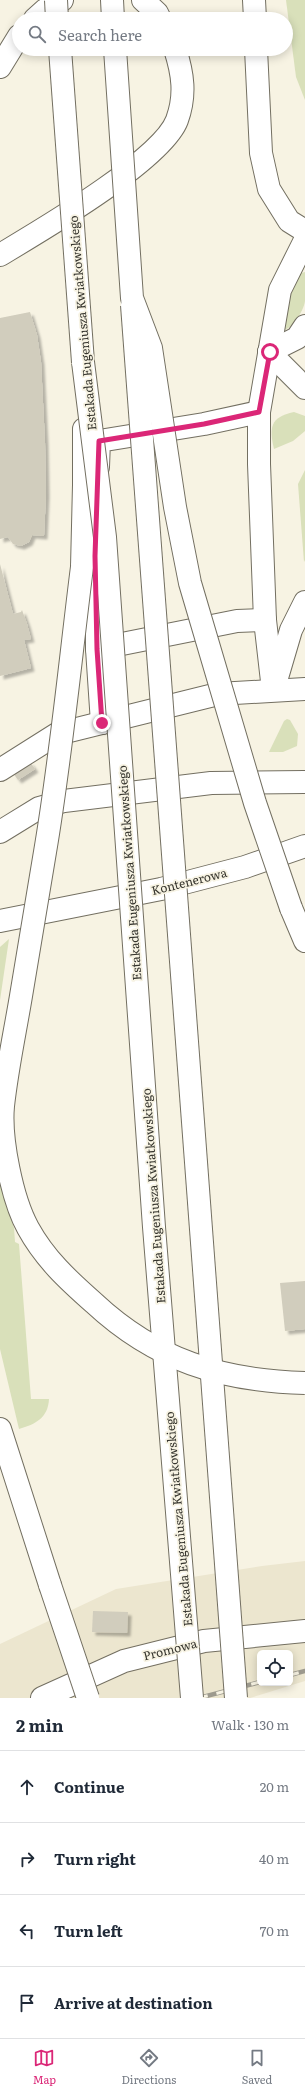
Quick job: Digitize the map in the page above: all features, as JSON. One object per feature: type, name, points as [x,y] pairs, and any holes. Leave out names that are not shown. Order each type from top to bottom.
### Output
[{"type":"main road","points":[[56,0],[57,12]]},
{"type":"main road","points":[[42,12],[62,0]]},
{"type":"main road","points":[[112,0],[113,12]]},
{"type":"main road","points":[[143,0],[156,12]]},
{"type":"main road","points":[[254,0],[255,12]]},
{"type":"main road","points":[[0,67],[12,47]]},
{"type":"main road","name":"Estakada Eugeniusza Kwiatkowskiego","points":[[61,56],[83,362],[105,537],[154,1227],[192,1698]]},
{"type":"main road","points":[[115,56],[132,298],[236,1698]]},
{"type":"main road","points":[[0,255],[98,192],[142,161],[158,147],[177,121],[184,91],[176,56]]},
{"type":"main road","points":[[256,56],[261,153],[269,189],[290,221],[305,231]]},
{"type":"main road","points":[[273,690],[265,620],[259,472],[259,412],[280,290],[305,240]]},
{"type":"main road","points":[[132,298],[151,348],[175,507],[190,583],[255,803],[291,908],[305,941]]},
{"type":"main road","points":[[270,352],[297,338],[305,326]]},
{"type":"main road","points":[[270,352],[305,388]]},
{"type":"main road","points":[[83,362],[84,485],[82,567],[50,823],[3,1108],[9,1174],[18,1206],[27,1228],[51,1264],[108,1317],[147,1345],[190,1365],[235,1377],[278,1383],[305,1383]]},
{"type":"main road","points":[[102,723],[97,649],[95,556],[99,441],[204,424],[259,412]]},
{"type":"main road","points":[[273,690],[291,630],[305,602]]},
{"type":"main road","points":[[97,649],[237,621],[265,620]]},
{"type":"main road","points":[[0,770],[57,734],[218,694],[305,689]]},
{"type":"main road","points":[[0,832],[39,808],[64,801],[211,783],[305,782]]},
{"type":"main road","name":"Kontenerowa","points":[[0,921],[160,889],[245,867],[305,846]]},
{"type":"main road","points":[[0,1429],[88,1698]]},
{"type":"main road","name":"Promowa","points":[[42,1698],[124,1661],[204,1641],[305,1631]]},
{"type":"shaded area","points":[[305,1561],[305,1681],[293,1685],[293,1650],[257,1650],[257,1686],[289,1686],[250,1698],[0,1698],[0,1644],[116,1589],[262,1566]]},
{"type":"green space","points":[[286,0],[305,0],[305,100],[296,77],[293,54],[293,12],[288,12]]},
{"type":"green space","points":[[305,272],[304,305],[300,314],[291,326],[284,330],[287,294],[298,274]]},
{"type":"green space","points":[[294,412],[305,416],[305,431],[293,441],[274,449],[272,442],[273,424],[280,417]]},
{"type":"green space","points":[[305,470],[305,560],[304,562],[298,484]]},
{"type":"green space","points":[[287,719],[290,720],[298,734],[297,746],[283,752],[269,752],[284,721]]},
{"type":"green space","points":[[9,939],[0,1000],[0,947]]},
{"type":"green space","points":[[0,1183],[14,1228],[15,1242],[19,1244],[31,1399],[49,1399],[44,1416],[31,1425],[19,1429],[0,1349]]},
{"type":"building","points":[[30,312],[37,335],[41,362],[46,494],[44,536],[32,535],[29,542],[21,546],[13,544],[8,537],[0,539],[0,318]]},
{"type":"building","points":[[0,564],[13,614],[21,612],[22,610],[27,624],[31,639],[24,640],[31,668],[0,676]]},
{"type":"building","points":[[30,762],[35,769],[18,780],[13,773]]},
{"type":"building","points":[[305,1281],[305,1329],[285,1331],[280,1283]]},
{"type":"building","points":[[93,1611],[128,1612],[127,1633],[92,1632]]},
{"type":"railway","points":[[293,1674],[305,1671]]},
{"type":"railway","points":[[199,1698],[257,1683]]},
{"type":"route","points":[[102,723],[97,649],[95,556],[99,441],[204,424],[259,412],[270,352]]}]
